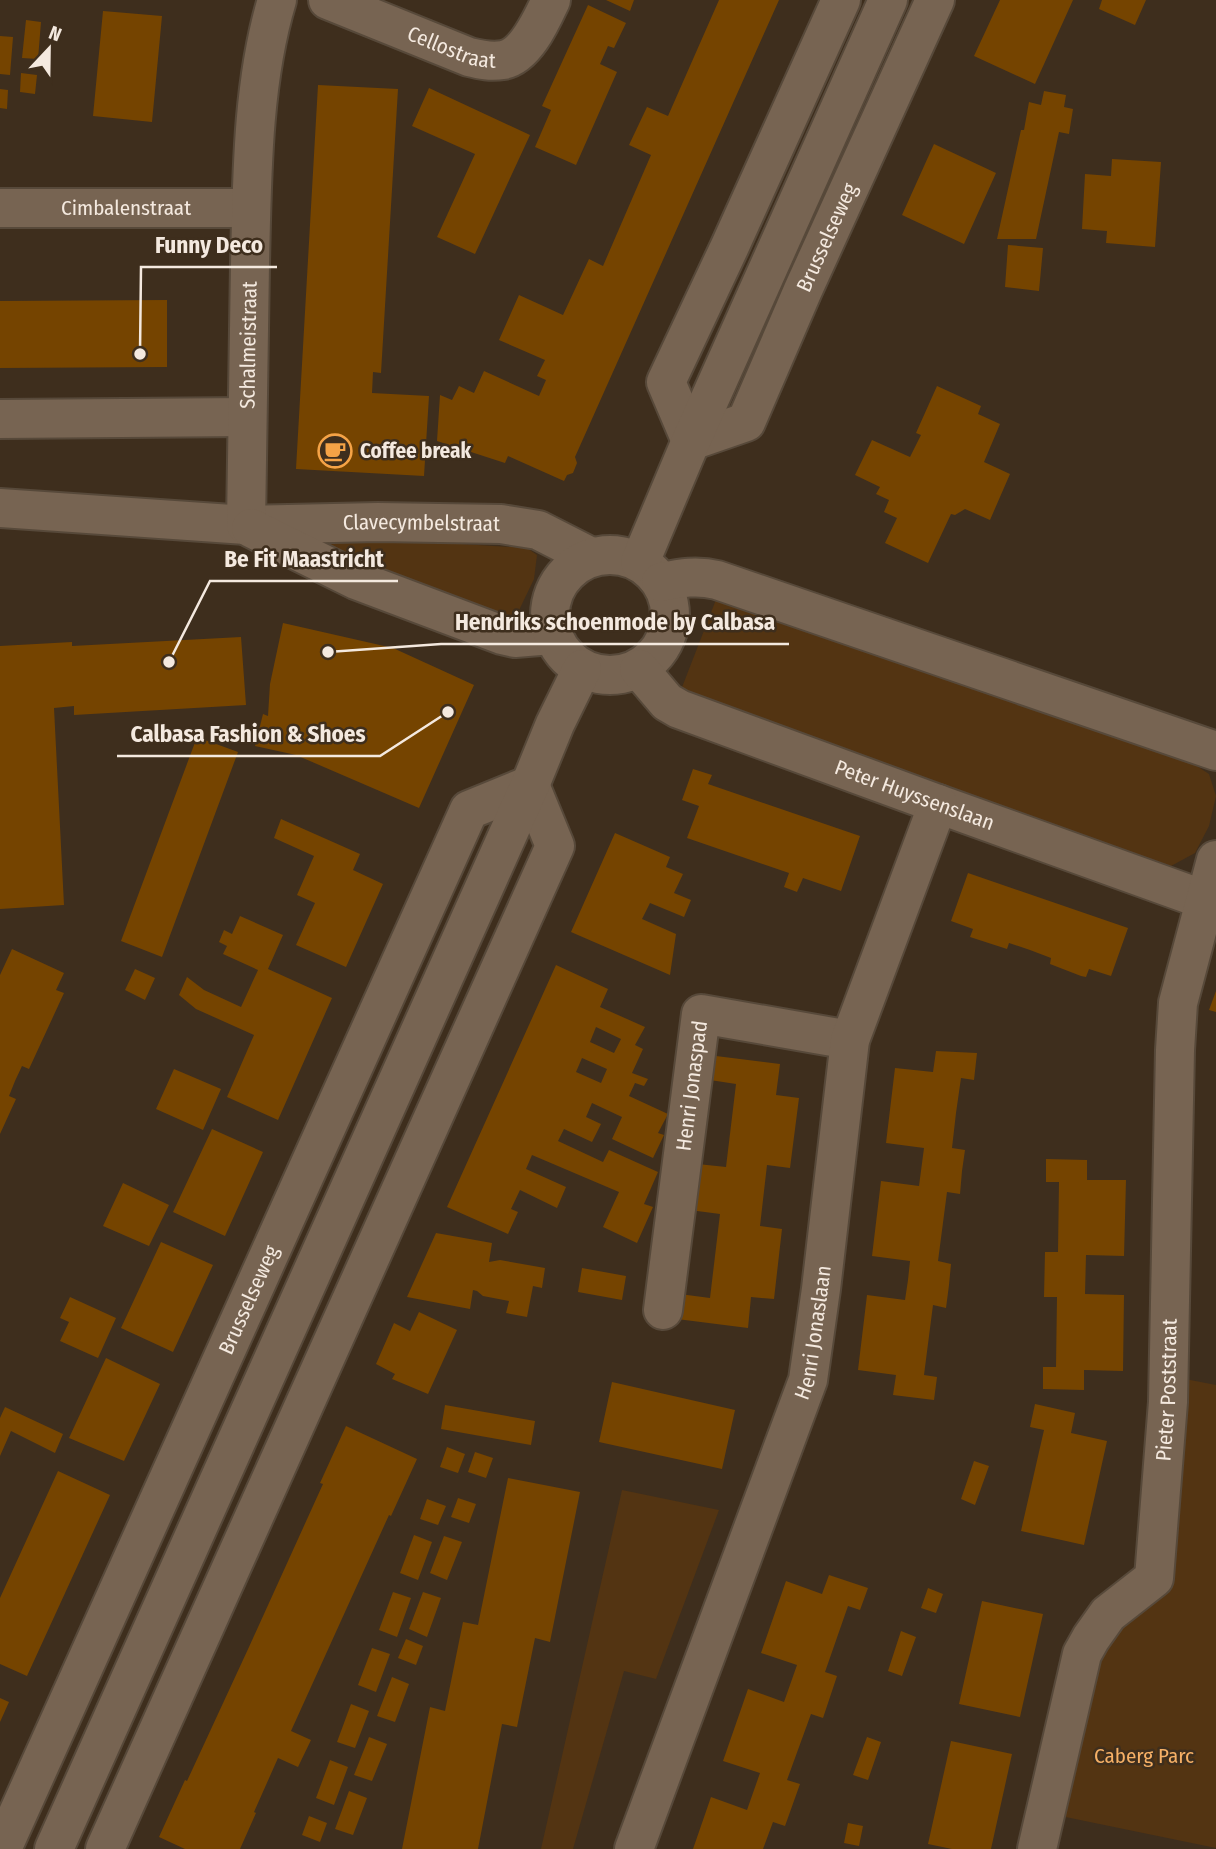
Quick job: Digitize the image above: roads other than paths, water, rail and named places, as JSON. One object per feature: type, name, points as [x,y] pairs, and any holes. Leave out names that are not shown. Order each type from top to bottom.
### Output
[{"type":"street","name":"Schalmeistraat","points":[[246,525],[251,208],[259,80],[269,28],[278,0]]},
{"type":"street","name":"Cellostraat","points":[[328,0],[469,57],[489,61],[506,60],[527,44],[551,0]]},
{"type":"street","points":[[691,440],[666,382],[841,0]]},
{"type":"street","name":"Brusselseweg","points":[[650,572],[691,440],[888,0]]},
{"type":"street","name":"Brusselseweg","points":[[691,440],[746,422],[935,0]]},
{"type":"street","name":"Cimbalenstraat","points":[[0,208],[251,208]]},
{"type":"street","points":[[0,419],[247,417]]},
{"type":"street","name":"Clavecymbelstraat","points":[[0,508],[246,525],[378,522],[501,524],[538,530],[591,557]]},
{"type":"street","name":"Clavecymbelstraat","points":[[246,525],[356,580],[502,635],[515,638],[552,635]]},
{"type":"street","points":[[650,572],[668,597],[671,613],[669,630],[652,659],[639,669],[610,676],[582,669],[571,662],[552,635],[549,616],[552,597],[561,580],[574,566],[591,557],[616,555],[650,572],[702,576],[717,580],[1216,751]]},
{"type":"street","points":[[54,1849],[555,724],[582,669]]},
{"type":"street","name":"Peter Huyssenslaan","points":[[639,669],[667,702],[679,709],[1210,902]]},
{"type":"street","points":[[105,1849],[555,846],[530,785]]},
{"type":"street","name":"Brusselseweg","points":[[2,1849],[470,810],[530,785]]},
{"type":"street","name":"Henri Jonaslaan","points":[[634,1849],[808,1380],[850,1040],[938,804]]},
{"type":"street","points":[[1210,902],[1216,860]]},
{"type":"street","name":"Pieter Poststraat","points":[[1037,1849],[1083,1654],[1091,1637],[1108,1614],[1154,1578],[1168,1402],[1178,1003],[1210,902]]},
{"type":"street","name":"Henri Jonaspad","points":[[663,1310],[701,1014],[850,1040]]},
{"type":"place","name":"Funny Deco","points":[[140,354]]},
{"type":"place","name":"Coffee break","points":[[335,451]]},
{"type":"place","name":"Hendriks schoenmode by Calbasa","points":[[328,652]]},
{"type":"place","name":"Be Fit Maastricht","points":[[169,662]]},
{"type":"place","name":"Calbasa Fashion & Shoes","points":[[448,712]]},
{"type":"park label","name":"Caberg Parc","points":[[1144,1756]]}]
